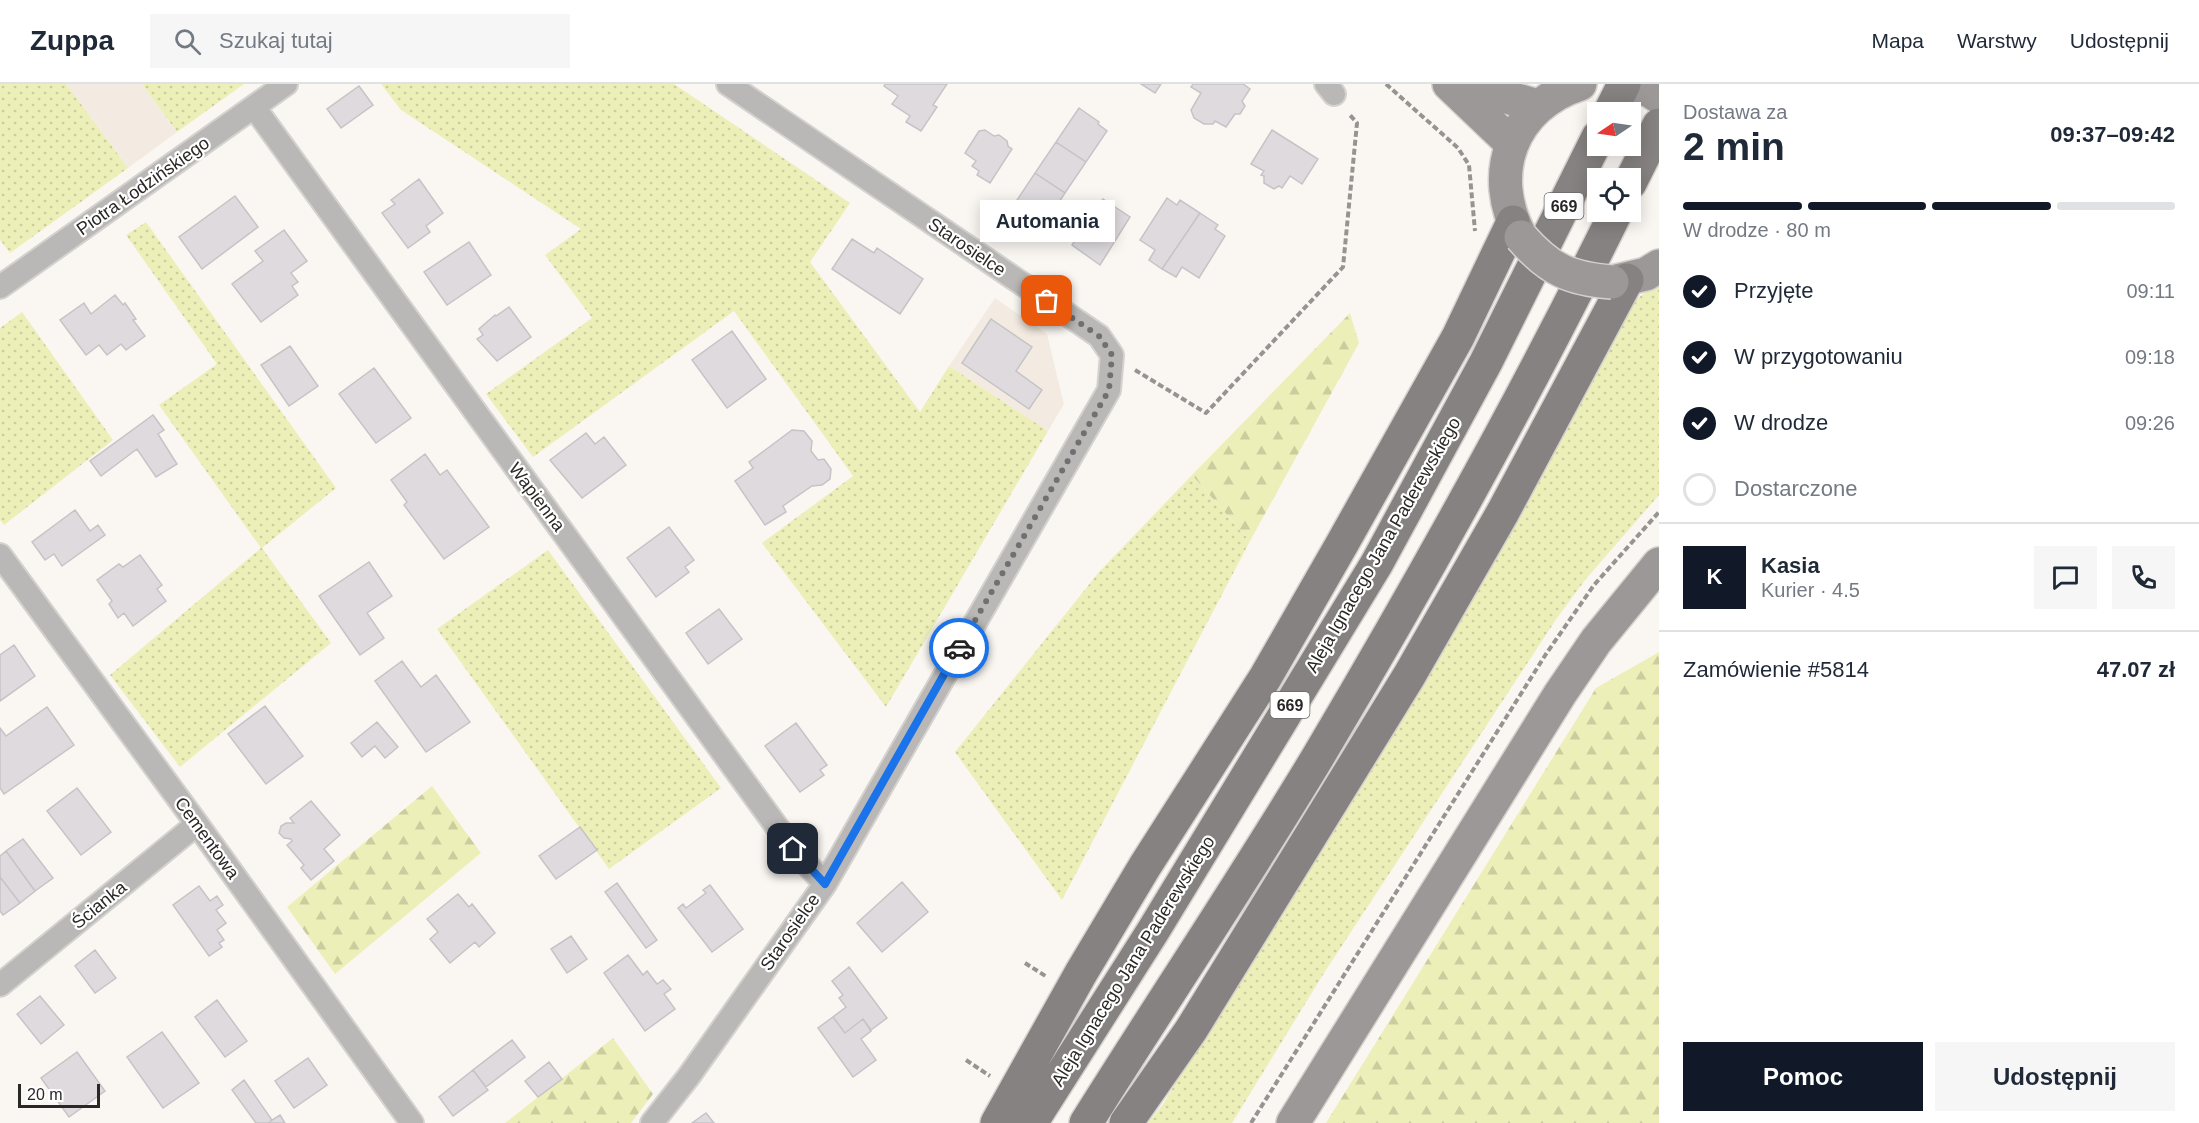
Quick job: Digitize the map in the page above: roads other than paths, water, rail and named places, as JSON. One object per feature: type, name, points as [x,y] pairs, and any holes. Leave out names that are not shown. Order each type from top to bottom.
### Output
[{"type":"main road","points":[[1615,102],[1624,84]]},
{"type":"main road","points":[[1638,168],[1659,125]]},
{"type":"main road","name":"Aleja Ignacego Jana Paderewskiego","points":[[1031,1123],[1153,932],[1377,563],[1486,362],[1589,156]]},
{"type":"main road","name":"669","points":[[1086,1123],[1318,757],[1414,592],[1572,302],[1611,222]]},
{"type":"main road","points":[[997,1123],[1081,973],[1145,866],[1265,678],[1517,230]]},
{"type":"main road","points":[[1126,1123],[1191,1030],[1409,676],[1503,512],[1620,281]]},
{"type":"street","name":"Piotra Łodzińskiego","points":[[0,287],[286,84]]},
{"type":"street","name":"Starosielce","points":[[652,1123],[689,1076],[825,884],[1109,390],[1112,355],[1099,336],[728,84]]},
{"type":"street","points":[[1449,84],[1512,144]]},
{"type":"street","points":[[1461,84],[1538,106]]},
{"type":"street","points":[[1580,84],[1552,96],[1538,106],[1527,117],[1512,144],[1505,170],[1506,197],[1517,230],[1539,257],[1560,272],[1586,280],[1620,281],[1646,274],[1659,266]]},
{"type":"street","points":[[1629,84],[1650,91],[1659,97]]},
{"type":"street","name":"Wapienna","points":[[254,107],[793,849],[825,884]]},
{"type":"street","name":"Cementowa","points":[[0,555],[412,1123]]},
{"type":"street","points":[[1293,1123],[1560,694],[1596,641],[1659,564]]},
{"type":"street","name":"Ścianka","points":[[0,985],[197,824]]},
{"type":"place","name":"Automania","points":[[1047,301]]}]
